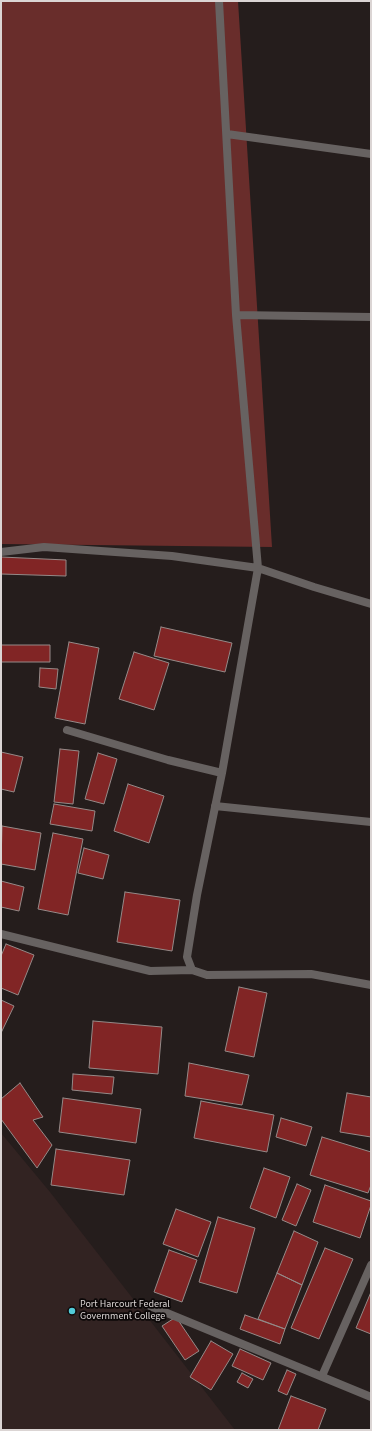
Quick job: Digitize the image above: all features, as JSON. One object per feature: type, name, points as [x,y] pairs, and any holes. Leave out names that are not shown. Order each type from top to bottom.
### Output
[{"type":"street","points":[[192,970],[187,957],[197,895],[222,773],[258,568],[236,315],[219,1]]},
{"type":"street","points":[[227,134],[371,154]]},
{"type":"street","points":[[236,315],[371,317]]},
{"type":"street","points":[[1,552],[44,547],[172,556],[258,568],[371,604]]},
{"type":"street","points":[[67,730],[168,760],[222,773]]},
{"type":"street","points":[[215,806],[371,822]]},
{"type":"street","points":[[1,934],[150,971],[192,970],[207,975],[311,974],[371,985]]},
{"type":"street","points":[[322,1376],[371,1266]]},
{"type":"street","points":[[150,1306],[371,1397]]},
{"type":"shaded area","points":[[1,1],[238,1],[272,547],[1,544]]},
{"type":"shaded area","name":"Port Harcourt Federal Government College","points":[[1,1133],[50,1192],[235,1430],[1,1430]]},
{"type":"building","points":[[1,557],[66,560],[66,576],[1,574]]},
{"type":"building","points":[[161,627],[232,643],[225,672],[154,656]]},
{"type":"building","points":[[69,642],[99,648],[85,724],[55,718]]},
{"type":"building","points":[[1,645],[50,645],[50,662],[1,662]]},
{"type":"building","points":[[134,652],[169,663],[154,710],[119,699]]},
{"type":"building","points":[[40,668],[58,669],[56,689],[39,687]]},
{"type":"building","points":[[60,749],[79,751],[73,804],[54,802]]},
{"type":"building","points":[[1,752],[23,757],[14,792],[1,789]]},
{"type":"building","points":[[98,753],[117,759],[104,804],[85,799]]},
{"type":"building","points":[[128,784],[164,796],[149,843],[114,831]]},
{"type":"building","points":[[54,804],[95,811],[92,831],[50,824]]},
{"type":"building","points":[[2,826],[41,833],[35,870],[1,864]]},
{"type":"building","points":[[53,833],[83,839],[68,915],[38,909]]},
{"type":"building","points":[[84,848],[109,855],[103,879],[78,873]]},
{"type":"building","points":[[1,881],[24,887],[19,911],[1,907]]},
{"type":"building","points":[[125,892],[180,900],[172,951],[117,942]]},
{"type":"building","points":[[6,944],[34,955],[18,995],[1,988],[1,956]]},
{"type":"building","points":[[239,987],[267,993],[254,1057],[225,1051]]},
{"type":"building","points":[[1,1000],[14,1006],[1,1033]]},
{"type":"building","points":[[93,1021],[162,1027],[158,1074],[89,1068]]},
{"type":"building","points":[[189,1063],[249,1075],[242,1105],[185,1096]]},
{"type":"building","points":[[73,1074],[114,1077],[112,1094],[72,1090]]},
{"type":"building","points":[[20,1083],[43,1117],[33,1120],[52,1145],[37,1168],[1,1119],[1,1099]]},
{"type":"building","points":[[347,1093],[371,1097],[371,1137],[340,1132]]},
{"type":"building","points":[[63,1098],[141,1109],[136,1143],[59,1132]]},
{"type":"building","points":[[201,1101],[274,1115],[267,1152],[194,1138]]},
{"type":"building","points":[[281,1118],[312,1127],[306,1146],[276,1137]]},
{"type":"building","points":[[322,1137],[371,1152],[371,1185],[368,1193],[310,1175]]},
{"type":"building","points":[[56,1149],[130,1160],[124,1195],[51,1185]]},
{"type":"building","points":[[264,1168],[290,1177],[276,1218],[250,1208]]},
{"type":"building","points":[[297,1184],[311,1190],[296,1226],[282,1220]]},
{"type":"building","points":[[325,1185],[371,1201],[360,1238],[313,1222]]},
{"type":"building","points":[[176,1209],[211,1222],[198,1257],[163,1244]]},
{"type":"building","points":[[218,1217],[255,1228],[237,1293],[199,1282]]},
{"type":"building","points":[[294,1231],[318,1242],[302,1285],[277,1273]]},
{"type":"building","points":[[325,1248],[353,1259],[319,1339],[291,1328]]},
{"type":"building","points":[[169,1250],[197,1260],[182,1302],[154,1292]]},
{"type":"building","points":[[277,1273],[302,1285],[285,1329],[258,1319]]},
{"type":"building","points":[[371,1292],[371,1334],[356,1328]]},
{"type":"building","points":[[245,1315],[285,1329],[280,1344],[240,1329]]},
{"type":"building","points":[[176,1317],[199,1351],[185,1360],[162,1326]]},
{"type":"building","points":[[211,1341],[233,1354],[211,1390],[190,1377]]},
{"type":"building","points":[[240,1349],[271,1363],[263,1380],[232,1366]]},
{"type":"building","points":[[287,1370],[296,1374],[287,1395],[278,1391]]},
{"type":"building","points":[[242,1373],[253,1379],[248,1388],[237,1382]]},
{"type":"building","points":[[291,1396],[326,1409],[318,1430],[278,1430]]},
{"type":"place","name":"Port Harcourt Federal Government College","points":[[72,1311]]}]
